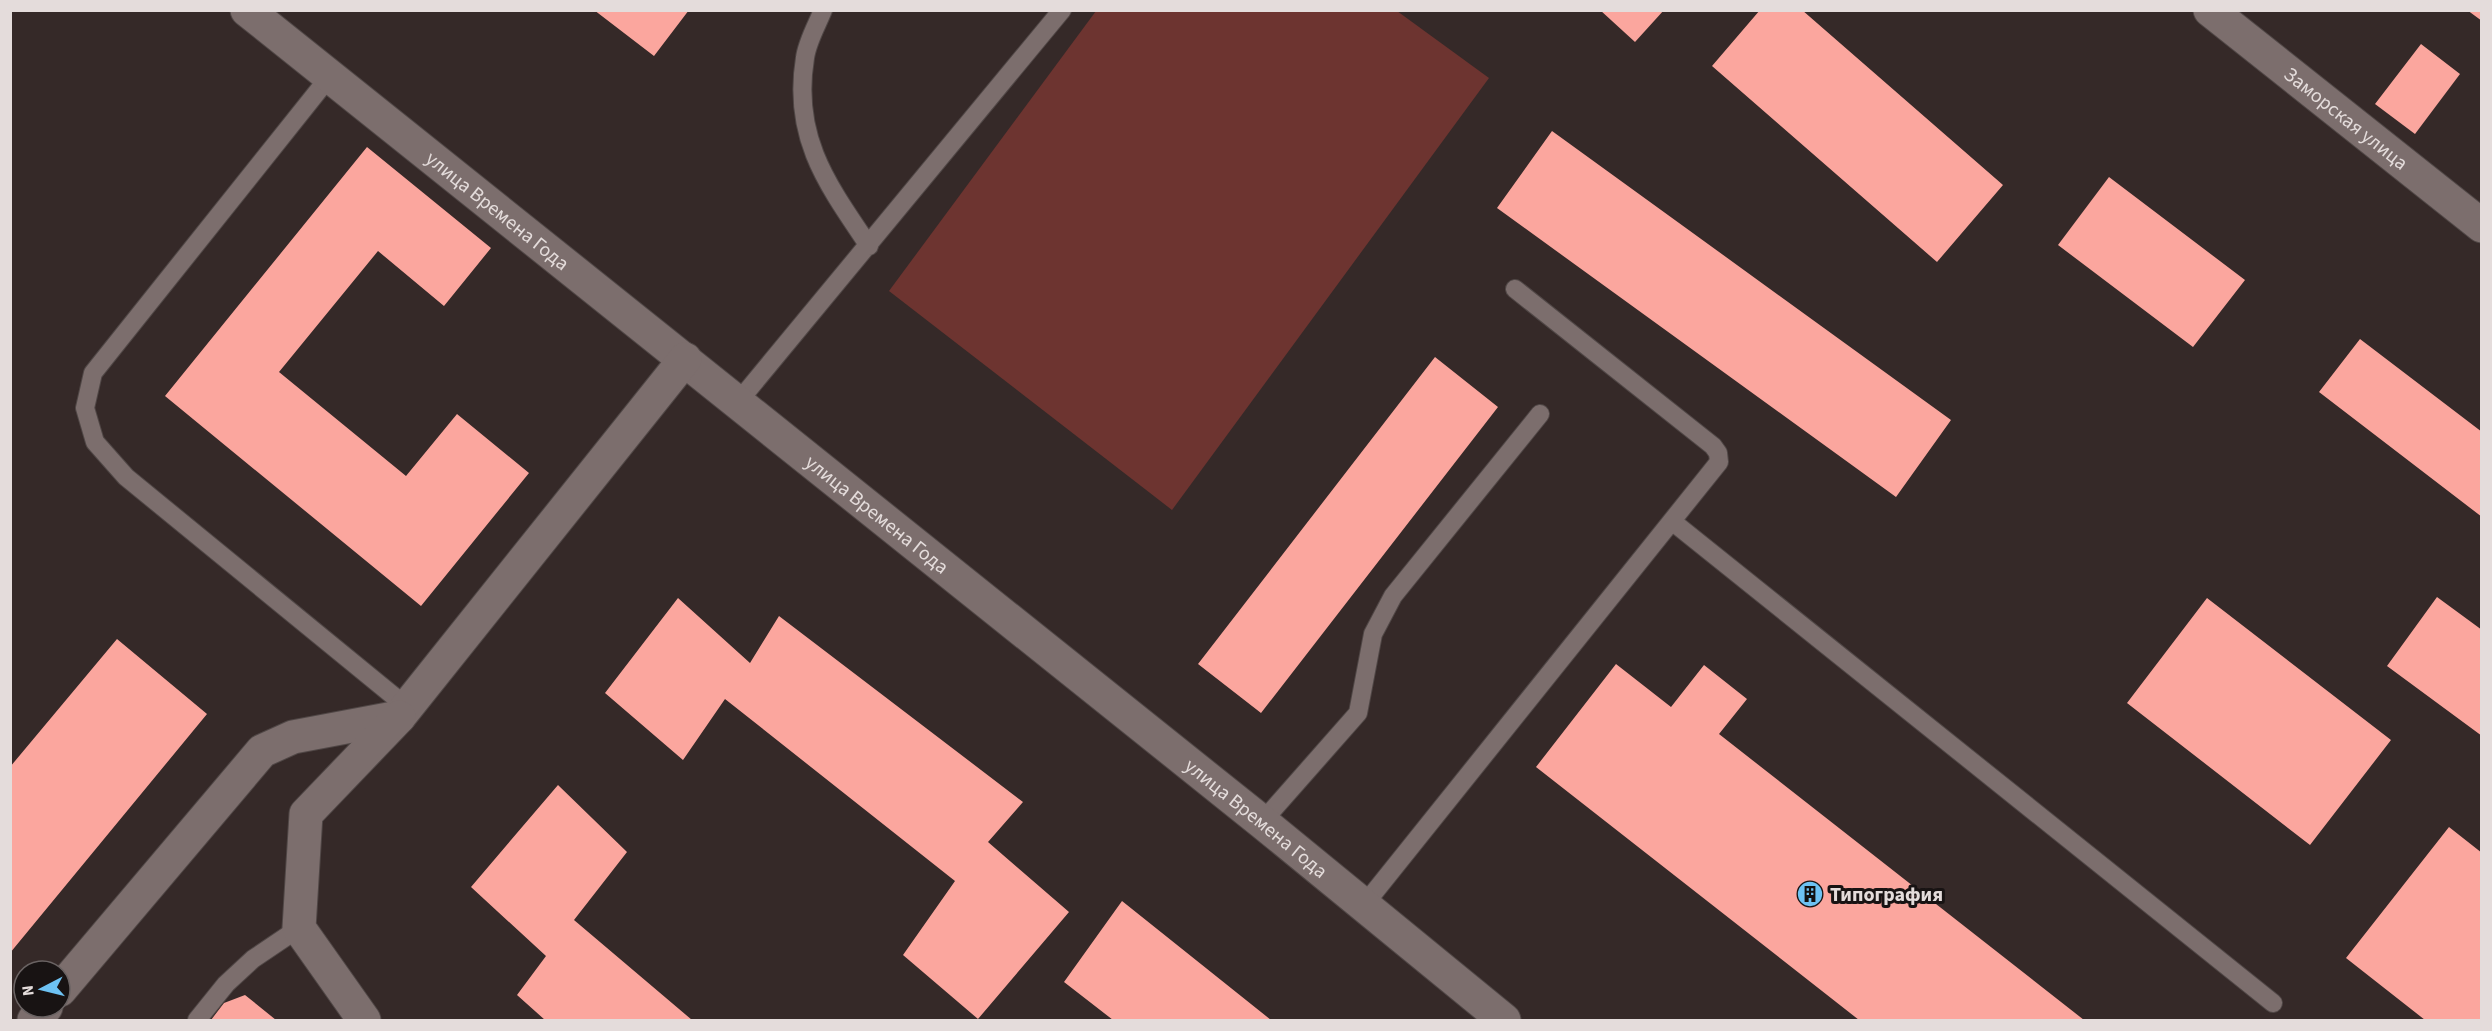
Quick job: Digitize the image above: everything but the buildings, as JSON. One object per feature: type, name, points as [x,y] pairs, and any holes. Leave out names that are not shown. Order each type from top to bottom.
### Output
[{"type":"street","name":"улица Времена Года","points":[[247,10],[1262,822],[1504,1020]]},
{"type":"street","name":"Заморская улица","points":[[2210,10],[2481,226]]},
{"type":"street","points":[[364,1020],[299,928],[306,814],[403,712],[685,359]]},
{"type":"street","points":[[72,976],[262,751],[293,737],[403,712]]},
{"type":"lane","points":[[823,10],[805,56],[802,108],[813,156],[838,202],[869,246]]},
{"type":"lane","points":[[738,402],[1062,10]]},
{"type":"lane","points":[[330,76],[93,373],[85,408],[95,442],[126,477],[403,712]]},
{"type":"lane","points":[[1364,905],[1715,470],[1719,462],[1718,453],[1713,446],[1515,289]]},
{"type":"lane","points":[[1262,822],[1359,713],[1373,634],[1393,596],[1540,414]]},
{"type":"lane","points":[[1673,522],[2273,1003]]},
{"type":"lane","points":[[197,1020],[226,984],[253,959],[299,928]]},
{"type":"shaded area","points":[[1096,11],[1397,11],[1489,78],[1172,510],[889,291]]},
{"type":"place","name":"Типография","points":[[1810,894]]}]
